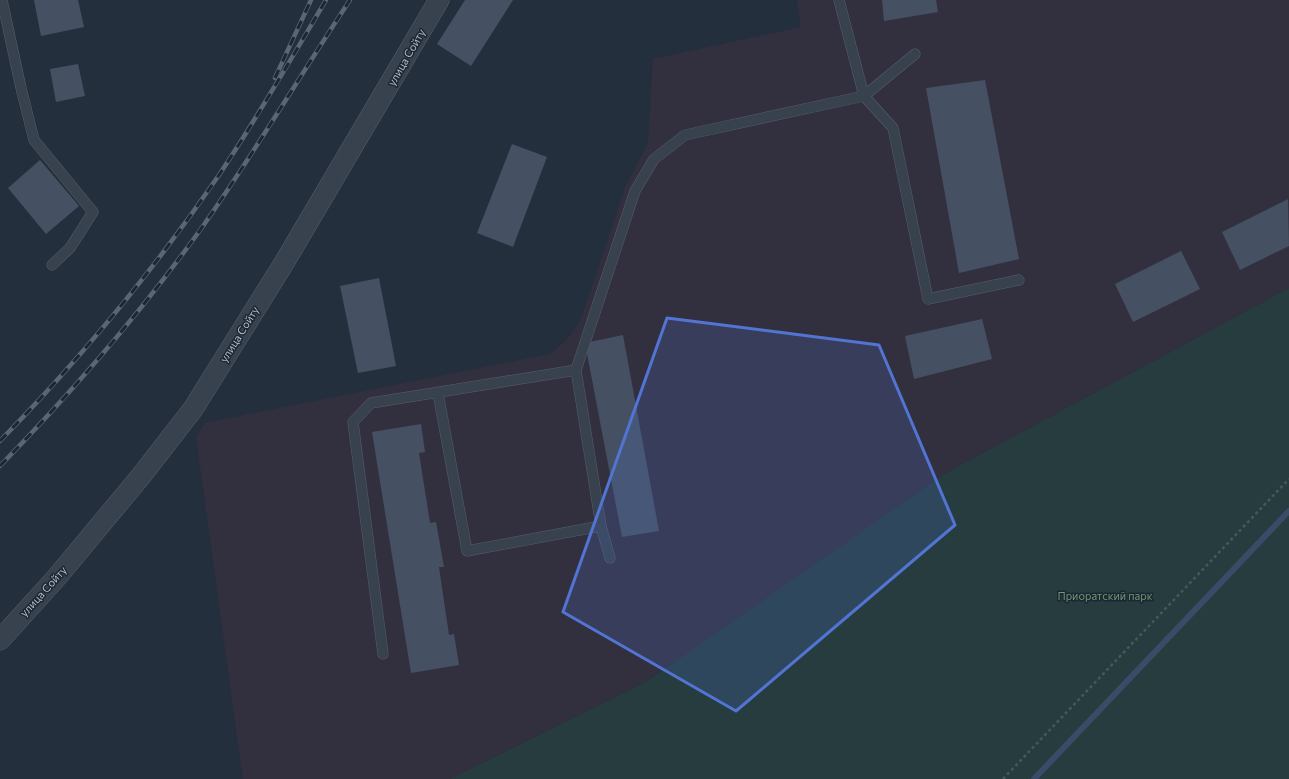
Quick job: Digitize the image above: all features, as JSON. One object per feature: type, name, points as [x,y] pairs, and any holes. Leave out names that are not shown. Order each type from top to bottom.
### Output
[{"type":"street","name":"улица Сойту","points":[[0,640],[57,577],[126,494],[193,409],[288,256],[439,0]]},
{"type":"lane","points":[[2,0],[34,140],[93,212],[70,248],[52,265]]},
{"type":"lane","points":[[839,0],[864,96],[893,128],[928,299],[1019,280]]},
{"type":"lane","points":[[610,558],[601,526],[576,370],[635,191],[654,159],[685,135],[864,96],[915,54]]},
{"type":"lane","points":[[383,654],[353,422],[371,403],[576,370]]},
{"type":"lane","points":[[438,393],[467,551],[601,526]]},
{"type":"path","points":[[1003,779],[1289,479]]},
{"type":"highlighted area","points":[[667,318],[879,345],[955,525],[736,711],[563,612]]},
{"type":"shaded area","points":[[797,0],[1289,0],[1289,288],[944,474],[644,683],[450,779],[243,779],[196,437],[205,423],[550,354],[566,341],[580,322],[626,185],[648,143],[653,59],[801,27]]},
{"type":"green space","name":"Приоратский парк","points":[[1289,288],[1289,779],[450,779],[644,683],[944,474]]},
{"type":"building","points":[[34,0],[78,0],[84,27],[41,36]]},
{"type":"building","points":[[465,0],[513,0],[471,66],[437,44]]},
{"type":"building","points":[[882,0],[936,0],[938,12],[884,21]]},
{"type":"building","points":[[78,64],[85,96],[56,102],[50,69]]},
{"type":"building","points":[[985,80],[1019,259],[959,273],[926,88]]},
{"type":"building","points":[[512,144],[547,157],[513,247],[477,233]]},
{"type":"building","points":[[40,160],[79,206],[46,234],[8,188]]},
{"type":"building","points":[[1288,199],[1289,246],[1240,270],[1222,232]]},
{"type":"building","points":[[1181,251],[1200,289],[1133,322],[1115,284]]},
{"type":"building","points":[[379,278],[396,366],[358,373],[340,286]]},
{"type":"building","points":[[982,319],[992,359],[914,379],[905,336]]},
{"type":"building","points":[[623,335],[659,531],[622,537],[585,343]]},
{"type":"building","points":[[421,424],[425,452],[419,453],[430,523],[436,522],[444,567],[439,567],[449,635],[454,634],[459,665],[411,673],[372,432]]},
{"type":"waterway","points":[[1034,779],[1289,511]]},
{"type":"railway","points":[[275,78],[311,0]]},
{"type":"railway","points":[[0,441],[87,346],[169,245],[233,154],[326,0]]},
{"type":"railway","points":[[0,466],[78,382],[128,324],[175,264],[218,204],[350,0]]}]
